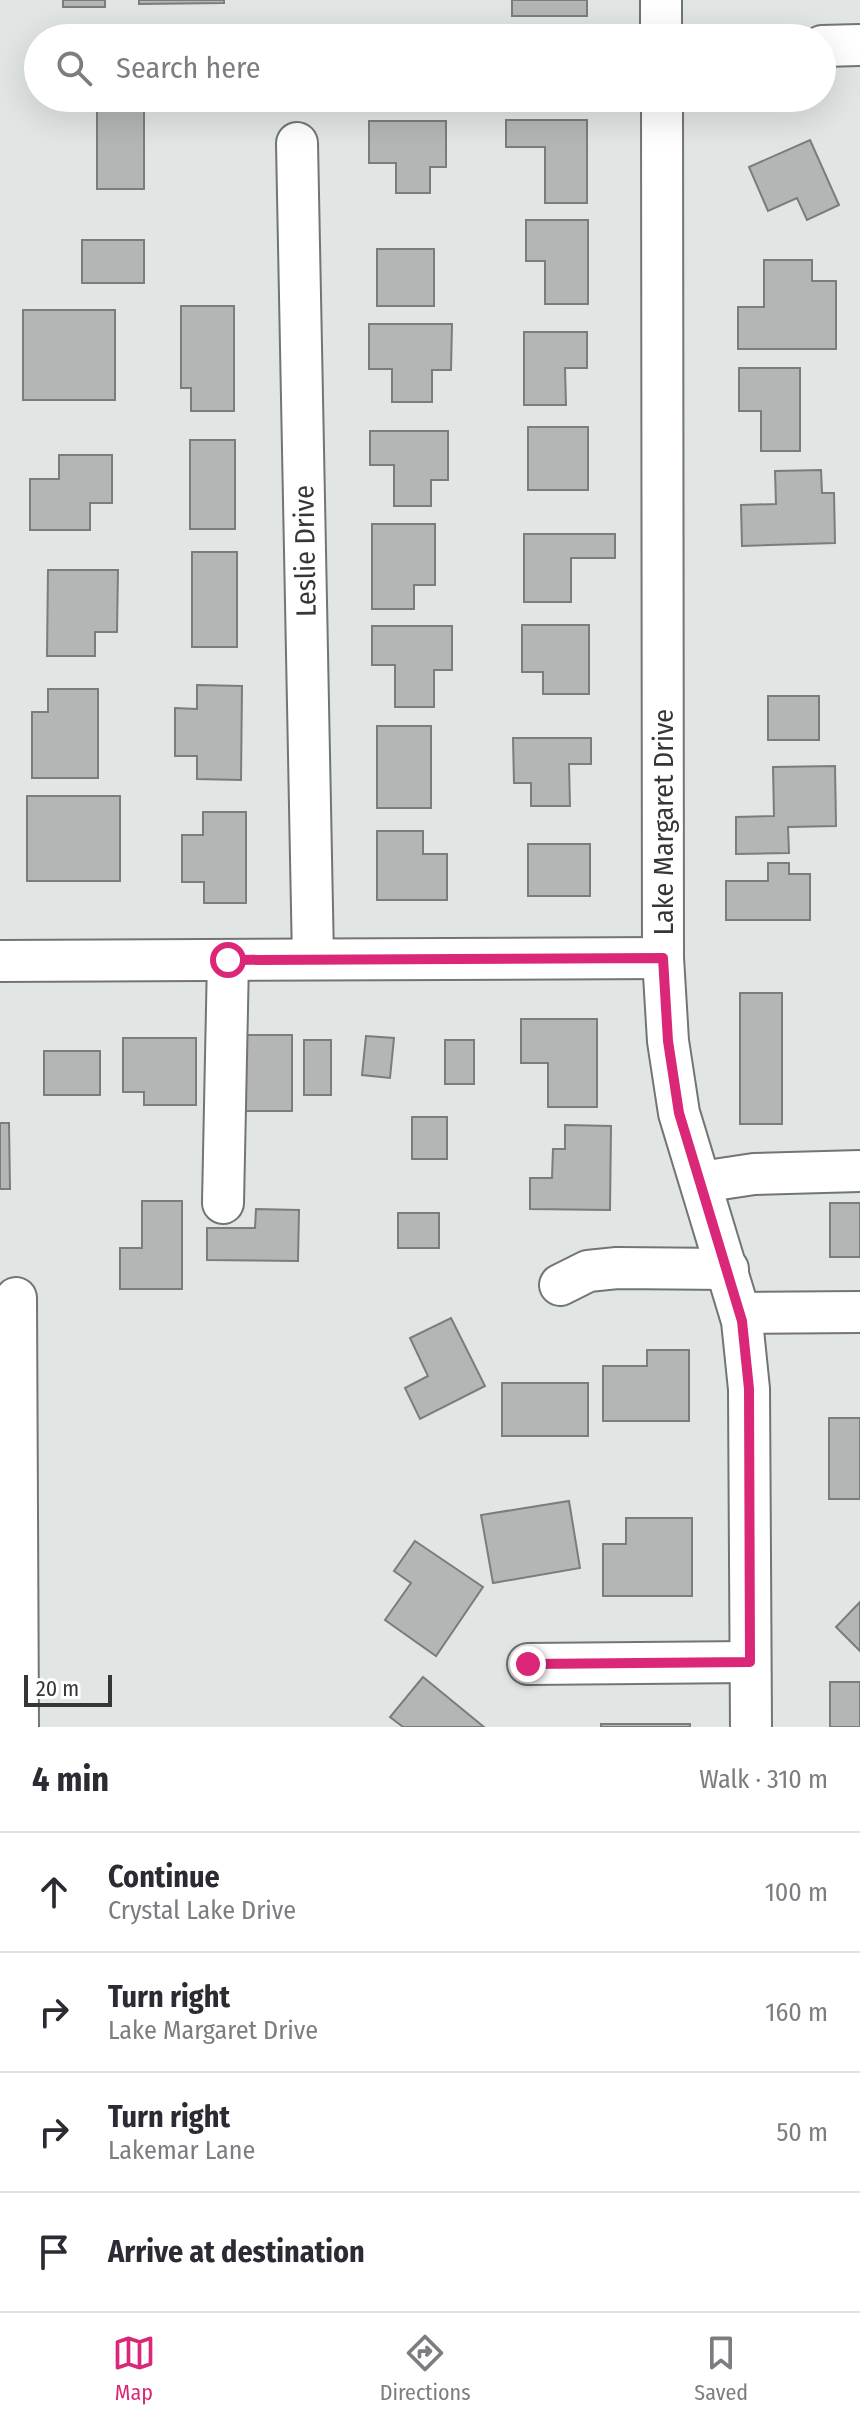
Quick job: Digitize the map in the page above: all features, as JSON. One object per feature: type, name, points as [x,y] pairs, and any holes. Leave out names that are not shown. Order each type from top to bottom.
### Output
[{"type":"street","points":[[661,0],[661,24]]},
{"type":"street","points":[[836,46],[860,45]]},
{"type":"street","name":"Lake Margaret Drive","points":[[662,112],[663,958],[668,1041],[679,1113],[740,1313],[749,1389],[751,1727]]},
{"type":"street","name":"Leslie Drive","points":[[297,143],[313,959]]},
{"type":"street","points":[[0,961],[663,958]]},
{"type":"street","points":[[223,1203],[228,960]]},
{"type":"street","points":[[701,1182],[754,1174],[860,1171]]},
{"type":"street","points":[[560,1285],[588,1271],[617,1268],[728,1269]]},
{"type":"street","points":[[16,1298],[18,1727]]},
{"type":"street","points":[[740,1313],[860,1312]]},
{"type":"street","points":[[528,1664],[750,1662]]},
{"type":"building","points":[[63,0],[105,0],[105,7],[63,7]]},
{"type":"building","points":[[139,0],[224,0],[224,3],[139,4]]},
{"type":"building","points":[[512,0],[587,0],[587,16],[512,16]]},
{"type":"building","points":[[97,112],[144,112],[144,189],[97,189]]},
{"type":"building","points":[[506,120],[587,120],[587,203],[545,203],[545,147],[506,147]]},
{"type":"building","points":[[369,121],[446,121],[446,167],[430,167],[430,193],[396,193],[396,163],[369,163]]},
{"type":"building","points":[[810,140],[839,205],[807,220],[797,198],[768,211],[749,167]]},
{"type":"building","points":[[526,220],[588,220],[588,304],[545,304],[545,261],[526,261]]},
{"type":"building","points":[[82,240],[144,240],[144,283],[82,283]]},
{"type":"building","points":[[377,249],[434,249],[434,306],[377,306]]},
{"type":"building","points":[[764,260],[812,260],[812,281],[836,281],[836,349],[738,349],[738,307],[764,307]]},
{"type":"building","points":[[181,306],[234,306],[234,411],[191,411],[191,388],[181,388]]},
{"type":"building","points":[[23,310],[115,310],[115,400],[23,400]]},
{"type":"building","points":[[369,324],[452,324],[451,370],[432,370],[432,402],[392,402],[392,369],[369,369]]},
{"type":"building","points":[[524,332],[587,332],[587,368],[565,368],[566,405],[524,405]]},
{"type":"building","points":[[739,368],[800,368],[800,451],[761,451],[761,411],[739,411]]},
{"type":"building","points":[[528,427],[588,427],[588,490],[528,490]]},
{"type":"building","points":[[370,431],[448,431],[448,480],[431,480],[431,506],[394,506],[394,465],[370,465]]},
{"type":"building","points":[[190,440],[235,440],[235,529],[190,529]]},
{"type":"building","points":[[59,455],[112,455],[112,503],[90,503],[90,530],[30,530],[30,479],[59,479]]},
{"type":"building","points":[[821,470],[822,493],[834,493],[835,543],[742,546],[741,505],[776,504],[775,471]]},
{"type":"building","points":[[372,524],[435,524],[435,585],[414,585],[414,609],[372,609]]},
{"type":"building","points":[[524,534],[615,534],[615,558],[571,558],[571,602],[524,602]]},
{"type":"building","points":[[192,552],[237,552],[237,647],[192,647]]},
{"type":"building","points":[[48,570],[118,570],[117,632],[95,632],[95,656],[47,656]]},
{"type":"building","points":[[522,625],[589,625],[589,694],[543,694],[543,672],[522,672]]},
{"type":"building","points":[[372,626],[452,626],[452,670],[434,670],[434,707],[395,707],[395,665],[372,665]]},
{"type":"building","points":[[197,685],[242,686],[241,780],[197,779],[197,756],[175,756],[175,708],[197,709]]},
{"type":"building","points":[[48,689],[98,689],[98,778],[32,778],[32,712],[48,712]]},
{"type":"building","points":[[768,696],[819,696],[819,740],[768,740]]},
{"type":"building","points":[[377,726],[431,726],[431,808],[377,808]]},
{"type":"building","points":[[513,738],[591,738],[591,764],[569,764],[570,806],[531,806],[531,783],[514,783]]},
{"type":"building","points":[[835,766],[836,826],[788,827],[789,853],[736,854],[736,817],[774,816],[773,767]]},
{"type":"building","points":[[27,796],[120,796],[120,881],[27,881]]},
{"type":"building","points":[[203,812],[246,812],[246,903],[204,903],[204,882],[182,882],[182,835],[203,835]]},
{"type":"building","points":[[377,831],[423,831],[423,854],[447,854],[447,900],[377,900]]},
{"type":"building","points":[[528,844],[590,844],[590,896],[528,896]]},
{"type":"building","points":[[768,863],[789,863],[789,874],[810,874],[810,920],[726,920],[726,881],[768,881]]},
{"type":"building","points":[[740,993],[782,993],[782,1124],[740,1124]]},
{"type":"building","points":[[521,1019],[597,1019],[597,1107],[548,1107],[548,1063],[521,1063]]},
{"type":"building","points":[[242,1035],[292,1035],[292,1111],[242,1111]]},
{"type":"building","points":[[366,1036],[394,1038],[390,1078],[362,1075]]},
{"type":"building","points":[[123,1038],[196,1038],[196,1105],[144,1105],[144,1092],[123,1092]]},
{"type":"building","points":[[304,1040],[331,1040],[331,1095],[304,1095]]},
{"type":"building","points":[[445,1040],[474,1040],[474,1084],[445,1084]]},
{"type":"building","points":[[44,1051],[100,1051],[100,1095],[44,1095]]},
{"type":"building","points":[[412,1117],[447,1117],[447,1159],[412,1159]]},
{"type":"building","points":[[0,1123],[9,1123],[10,1189],[0,1189]]},
{"type":"building","points":[[565,1125],[611,1126],[610,1210],[530,1209],[530,1178],[552,1178],[553,1149],[565,1149]]},
{"type":"building","points":[[142,1201],[182,1201],[182,1289],[120,1289],[120,1248],[142,1248]]},
{"type":"building","points":[[830,1203],[860,1203],[860,1257],[830,1257]]},
{"type":"building","points":[[256,1209],[299,1210],[298,1261],[207,1260],[207,1228],[255,1228]]},
{"type":"building","points":[[398,1213],[439,1213],[439,1248],[398,1248]]},
{"type":"building","points":[[451,1318],[485,1386],[420,1419],[405,1388],[428,1376],[410,1338]]},
{"type":"building","points":[[647,1350],[689,1350],[689,1421],[603,1421],[603,1366],[647,1366]]},
{"type":"building","points":[[502,1383],[588,1383],[588,1436],[502,1436]]},
{"type":"building","points":[[829,1418],[860,1418],[860,1499],[829,1499]]},
{"type":"building","points":[[569,1501],[580,1568],[493,1583],[481,1515]]},
{"type":"building","points":[[626,1518],[692,1518],[692,1596],[603,1596],[603,1544],[626,1544]]},
{"type":"building","points":[[415,1541],[483,1587],[436,1656],[385,1620],[411,1583],[394,1571]]},
{"type":"building","points":[[860,1602],[860,1651],[836,1627]]},
{"type":"building","points":[[423,1677],[484,1727],[403,1727],[390,1717]]},
{"type":"building","points":[[830,1682],[860,1682],[860,1727],[830,1727]]},
{"type":"building","points":[[601,1724],[690,1724],[690,1727],[601,1727]]},
{"type":"route","points":[[228,960],[663,958],[668,1041],[679,1113],[742,1321],[749,1389],[750,1662],[528,1664]]}]
